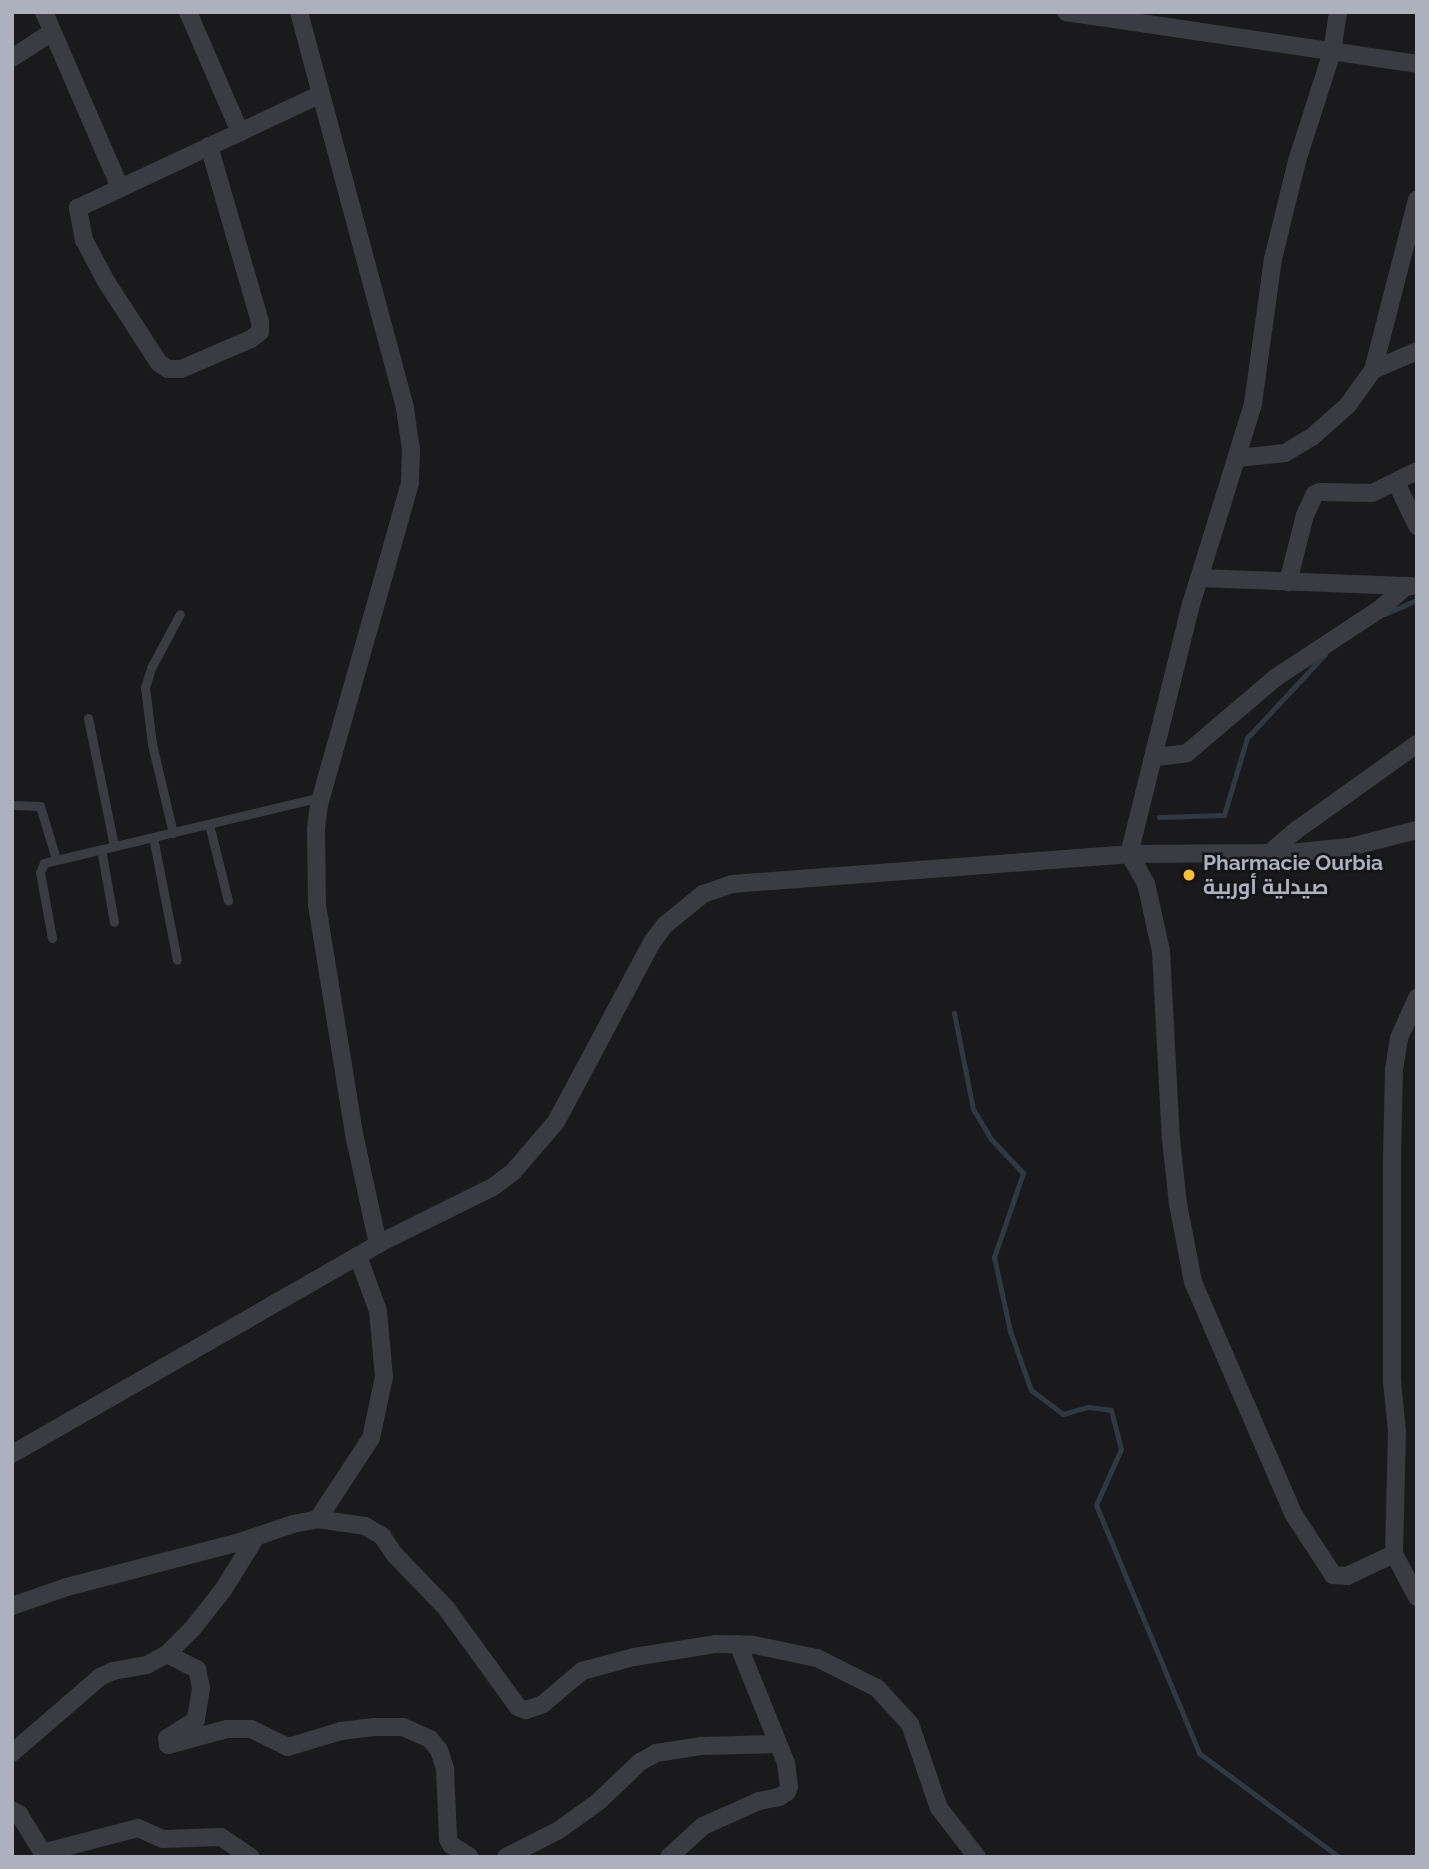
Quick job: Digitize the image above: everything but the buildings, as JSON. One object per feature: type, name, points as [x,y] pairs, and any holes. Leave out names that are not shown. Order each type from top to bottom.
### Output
[{"type":"street","points":[[44,12],[120,188]]},
{"type":"street","points":[[188,12],[240,132]]},
{"type":"street","points":[[299,12],[319,95],[405,408],[411,450],[410,483],[321,797],[316,830],[317,905],[355,1134],[378,1244]]},
{"type":"street","points":[[1066,12],[1123,17],[1417,64]]},
{"type":"street","points":[[1338,12],[1332,52],[1297,161],[1273,259],[1261,355],[1238,458],[1199,578],[1156,757],[1129,854],[1146,883],[1161,951],[1171,1139],[1178,1204],[1193,1282],[1294,1515],[1329,1570],[1334,1575],[1347,1576],[1394,1554]]},
{"type":"street","points":[[12,58],[52,33]]},
{"type":"street","points":[[209,146],[260,322],[260,332],[251,340],[181,369],[168,369],[159,363],[107,283],[85,240],[78,208],[209,146],[319,95]]},
{"type":"street","points":[[1238,458],[1285,453],[1312,437],[1348,405],[1373,370],[1417,200]]},
{"type":"street","points":[[1373,370],[1417,351]]},
{"type":"street","points":[[1288,582],[1305,515],[1315,495],[1320,492],[1371,493],[1417,471]]},
{"type":"street","points":[[1396,482],[1417,526]]},
{"type":"street","points":[[1199,578],[1412,586]]},
{"type":"street","points":[[1156,757],[1187,753],[1275,678],[1412,586]]},
{"type":"street","points":[[1270,853],[1294,832],[1417,744]]},
{"type":"street","points":[[12,1454],[378,1244],[493,1187],[536,1148],[556,1122],[652,943],[674,917],[703,894],[732,884],[1129,854],[1270,853],[1350,847],[1417,830]]},
{"type":"street","points":[[1417,998],[1399,1038],[1394,1071],[1392,1381],[1397,1431],[1394,1554],[1417,1597]]},
{"type":"street","points":[[318,1519],[371,1438],[384,1377],[379,1311],[358,1256]]},
{"type":"street","points":[[12,1606],[67,1587],[318,1519],[365,1526],[382,1536],[395,1555],[460,1625],[518,1707],[526,1710],[543,1704],[582,1671],[634,1657],[715,1644],[738,1644],[817,1658],[877,1688],[910,1724],[939,1808],[977,1857]]},
{"type":"street","points":[[12,1753],[106,1674],[137,1668],[167,1654],[193,1629],[223,1590],[256,1537]]},
{"type":"street","points":[[669,1857],[704,1826],[787,1792],[789,1778],[786,1763],[738,1644]]},
{"type":"street","points":[[167,1654],[197,1668],[201,1688],[196,1720],[167,1738],[168,1745],[227,1729],[251,1730],[288,1747],[341,1731],[374,1727],[403,1727],[430,1739],[439,1750],[445,1769],[451,1845],[470,1857]]},
{"type":"street","points":[[506,1857],[559,1830],[598,1802],[640,1762],[656,1753],[702,1746],[777,1744]]},
{"type":"street","points":[[12,1810],[19,1814],[41,1850],[46,1852],[138,1828],[163,1839],[221,1837],[251,1857]]},
{"type":"lane","points":[[173,833],[152,744],[145,687],[151,668],[180,614]]},
{"type":"lane","points":[[88,718],[114,846]]},
{"type":"lane","points":[[52,939],[40,872],[44,863],[321,797]]},
{"type":"lane","points":[[12,805],[40,806],[56,859]]},
{"type":"lane","points":[[209,824],[228,901]]},
{"type":"lane","points":[[153,838],[177,960]]},
{"type":"lane","points":[[101,849],[114,922]]},
{"type":"waterway","points":[[1385,614],[1417,600]]},
{"type":"waterway","points":[[1159,817],[1224,815],[1247,738],[1325,654]]},
{"type":"waterway","points":[[954,1013],[973,1109],[991,1139],[1023,1173],[994,1257],[1010,1331],[1031,1390],[1063,1414],[1088,1407],[1111,1410],[1121,1449],[1096,1505],[1199,1753],[1339,1857]]},
{"type":"place","name":"Pharmacie Ourbia صيدلية أوربية","points":[[1189,875]]}]
